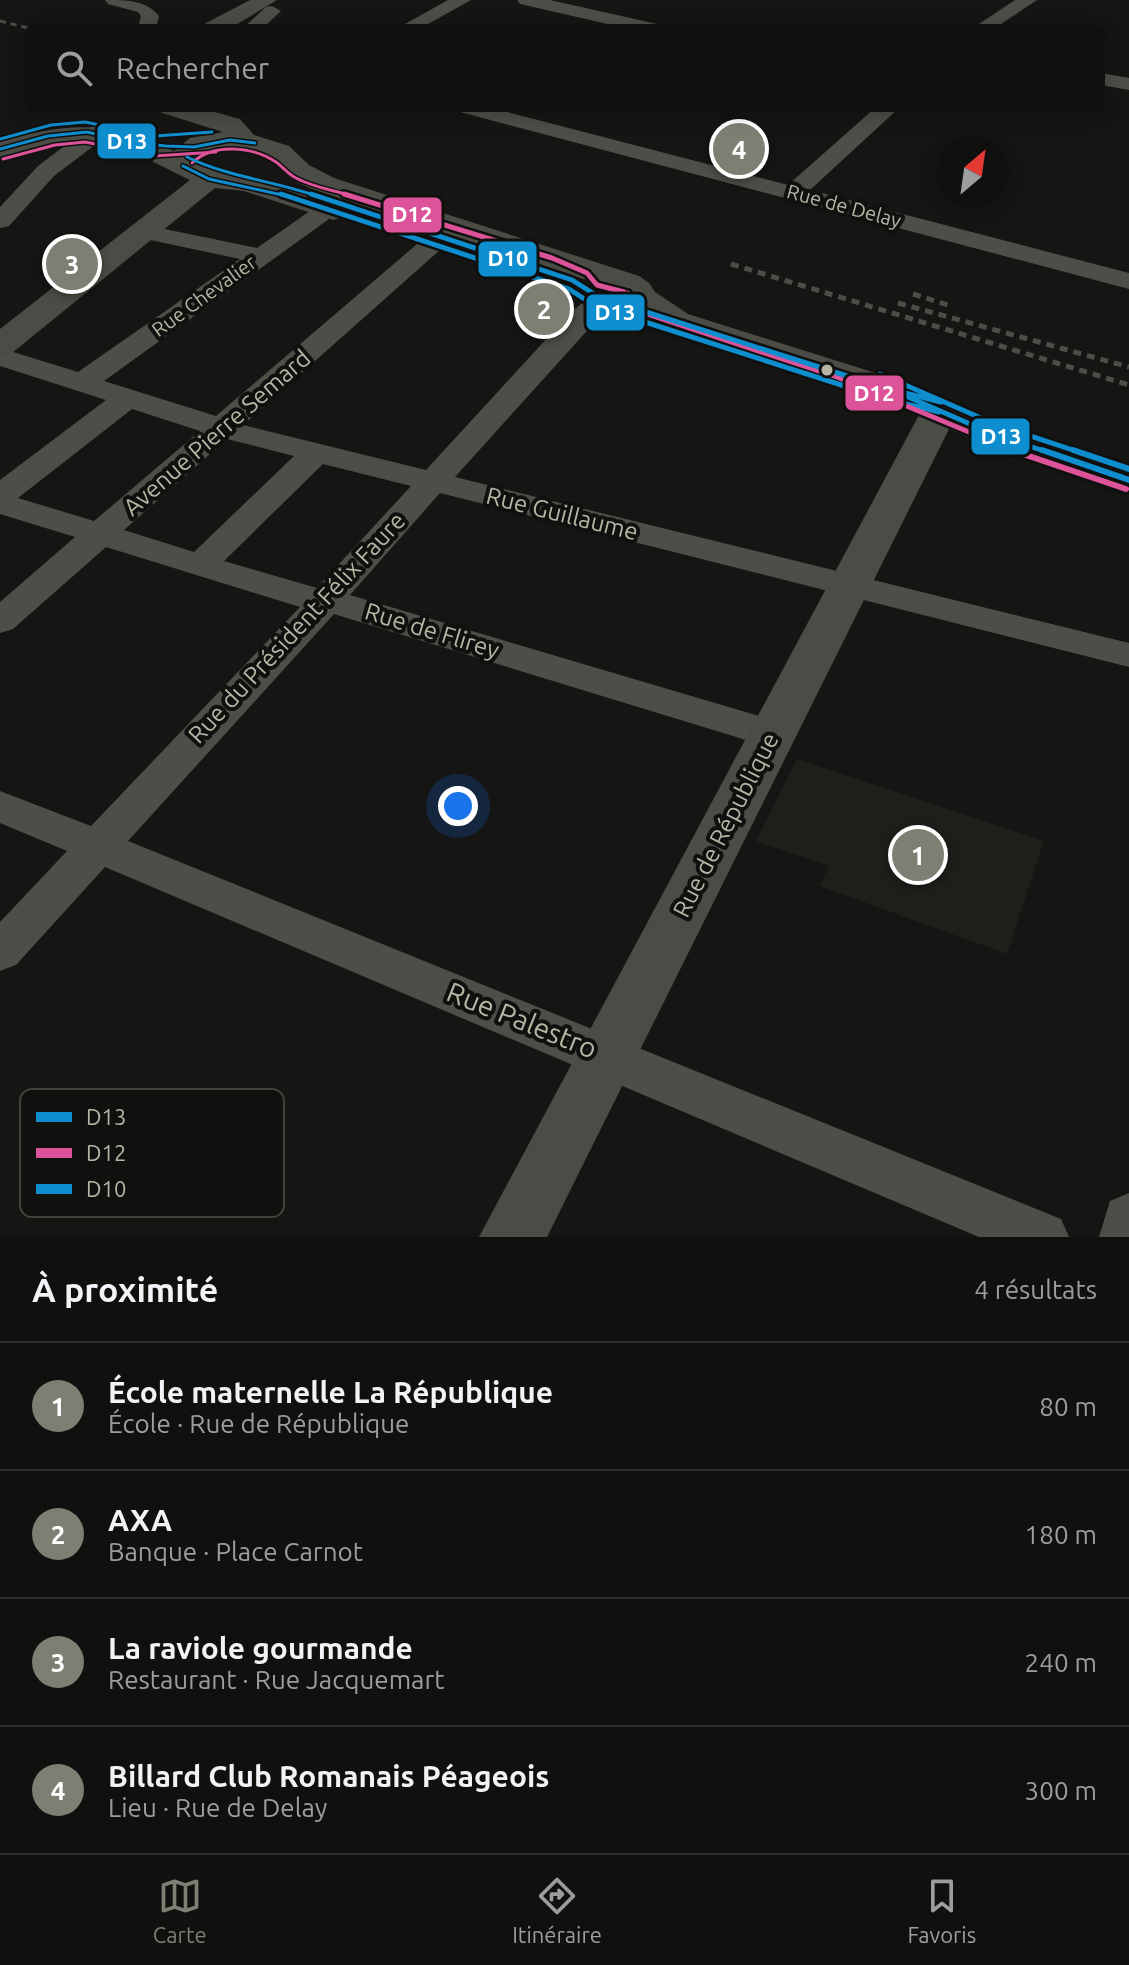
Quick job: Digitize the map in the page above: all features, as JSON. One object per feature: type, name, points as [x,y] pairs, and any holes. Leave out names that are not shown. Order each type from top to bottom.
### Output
[{"type":"main road","points":[[224,24],[269,5]]},
{"type":"main road","points":[[4,340],[145,232],[200,158],[214,129],[178,112]]},
{"type":"main road","points":[[184,112],[231,125],[238,130],[243,141]]},
{"type":"main road","points":[[6,147],[71,133],[96,133],[200,158],[228,183],[248,183],[277,176],[290,163]]},
{"type":"main road","points":[[200,158],[243,141],[277,151],[310,178],[324,184],[676,321],[891,390],[993,434],[1129,480]]},
{"type":"main road","points":[[248,183],[432,244],[613,296]]},
{"type":"main road","name":"Rue de République","points":[[512,1237],[609,1055],[939,412]]},
{"type":"street","points":[[114,0],[144,8],[167,0]]},
{"type":"street","points":[[415,24],[462,0]]},
{"type":"street","points":[[526,0],[629,24]]},
{"type":"street","points":[[989,24],[1028,0]]},
{"type":"street","points":[[255,24],[269,5]]},
{"type":"street","points":[[603,19],[637,5]]},
{"type":"street","points":[[144,8],[150,16],[148,24]]},
{"type":"street","points":[[1105,80],[1129,84]]},
{"type":"street","name":"Rue de Delay","points":[[482,112],[1126,275]]},
{"type":"street","points":[[794,192],[884,112]]},
{"type":"street","points":[[0,221],[46,171],[96,133]]},
{"type":"street","name":"Rue Chevalier","points":[[82,383],[328,209]]},
{"type":"street","points":[[145,232],[260,256]]},
{"type":"street","name":"Avenue Pierre Semard","points":[[0,621],[432,244]]},
{"type":"street","name":"Rue du Président Félix Faure","points":[[0,952],[326,600],[581,318],[613,296]]},
{"type":"street","name":"Rue Guillaume","points":[[4,340],[82,383],[223,429],[1129,655]]},
{"type":"street","points":[[0,496],[129,397]]},
{"type":"street","points":[[200,565],[316,453]]},
{"type":"street","name":"Rue de Flirey","points":[[0,503],[305,597],[326,600],[772,734]]},
{"type":"street","name":"Rue Palestro","points":[[0,806],[609,1055],[1042,1237]]},
{"type":"street","points":[[1126,1237],[1129,1219]]},
{"type":"shaded area","points":[[797,759],[1044,841],[1007,954],[819,886],[829,866],[756,841]]},
{"type":"railway","points":[[0,21],[24,27]]},
{"type":"railway","points":[[731,264],[1129,385]]},
{"type":"railway","points":[[913,294],[948,305]]},
{"type":"railway","points":[[898,303],[1129,367]]},
{"type":"transit line","name":"D10","points":[[0,139],[51,125],[85,122],[155,136],[212,132]]},
{"type":"transit line","name":"D13","points":[[0,149],[48,136],[87,132],[134,143],[166,146],[194,147],[230,140],[255,143]]},
{"type":"transit line","name":"D12","points":[[3,159],[55,145],[85,142],[154,156],[216,152]]},
{"type":"transit line","name":"D12","points":[[192,163],[199,156],[218,150],[253,152],[272,160],[297,179],[552,258],[587,273],[597,285],[624,292],[632,298]]},
{"type":"transit line","name":"D10","points":[[187,157],[212,169],[273,181],[572,280],[599,297],[885,388],[941,402]]},
{"type":"transit line","name":"D13","points":[[183,166],[209,179],[270,190],[569,289],[595,306],[882,398],[939,412]]},
{"type":"transit line","name":"D12","points":[[628,293],[633,304],[650,315],[837,377],[989,443],[1126,489]]},
{"type":"transit line","name":"D10","points":[[880,374],[997,425],[1129,469]]},
{"type":"transit line","name":"D13","points":[[876,383],[993,434],[1129,480]]},
{"type":"place","name":"Billard Club Romanais Péageois","points":[[739,149]]},
{"type":"place","name":"La raviole gourmande","points":[[72,264]]},
{"type":"place","name":"AXA","points":[[544,309]]},
{"type":"place","name":"École maternelle La République","points":[[918,855]]}]
